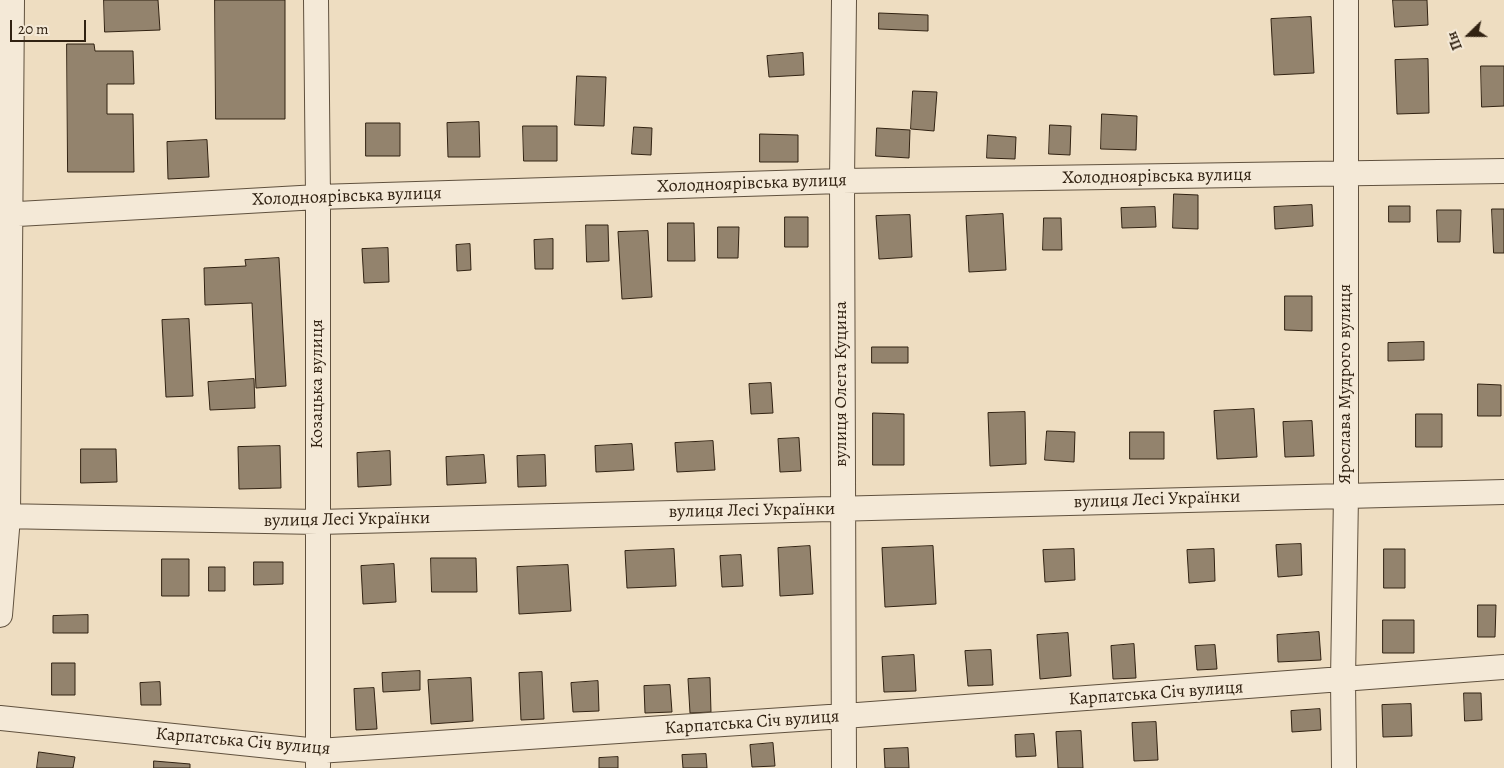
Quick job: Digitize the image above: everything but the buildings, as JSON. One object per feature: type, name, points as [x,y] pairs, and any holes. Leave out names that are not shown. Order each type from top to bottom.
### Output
[{"type":"street","points":[[0,615],[4,516],[5,215],[12,0]]},
{"type":"street","name":"Козацька вулиця","points":[[316,0],[318,760]]},
{"type":"street","name":"вулиця Олега Куцина","points":[[844,0],[842,182],[844,768]]},
{"type":"street","name":"Ярослава Мудрого вулиця","points":[[1344,768],[1346,0]]},
{"type":"street","name":"Холодноярівська вулиця","points":[[5,215],[318,197],[842,182],[1504,171]]},
{"type":"street","name":"вулиця Лесі Українки","points":[[4,516],[318,522],[1504,492]]},
{"type":"street","name":"Карпатська Січ вулиця","points":[[0,718],[318,760],[844,716],[1504,668]]}]
